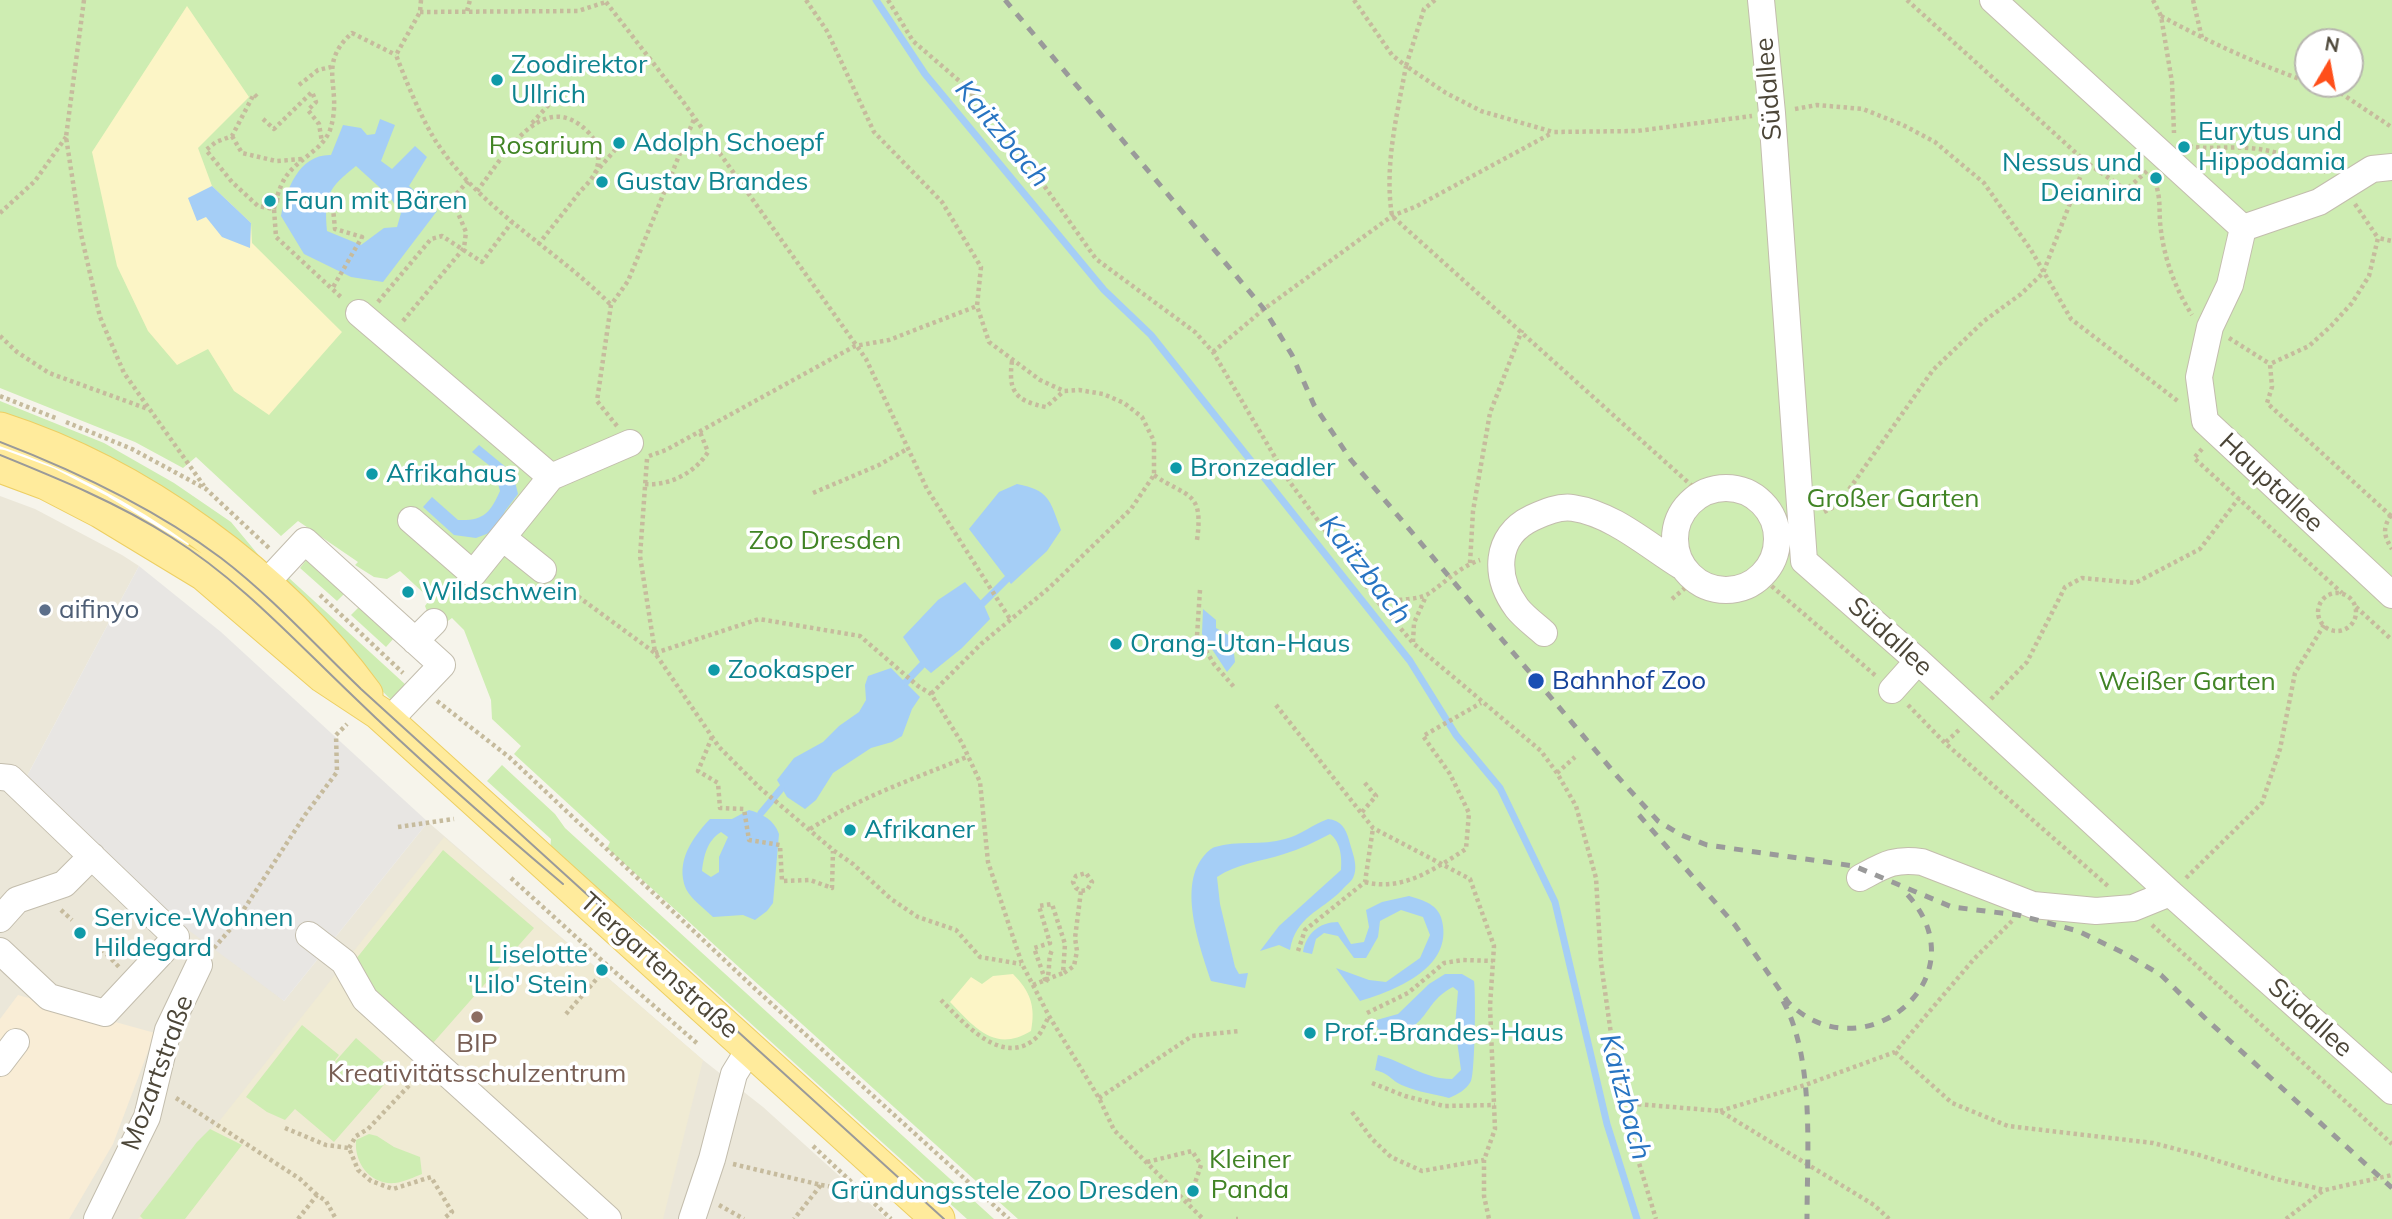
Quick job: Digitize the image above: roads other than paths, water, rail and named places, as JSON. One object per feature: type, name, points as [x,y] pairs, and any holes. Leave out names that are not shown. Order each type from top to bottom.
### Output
[{"type":"main road","name":"Tiergartenstraße","points":[[0,429],[61,453],[150,499],[210,538],[344,664],[376,714],[938,1219]]},
{"type":"main road","name":"Tiergartenstraße","points":[[0,466],[46,482],[147,537],[204,575],[262,587]]},
{"type":"street","name":"Südallee","points":[[1761,0],[1772,113],[1788,526],[1804,561],[2392,1091]]},
{"type":"street","points":[[1993,0],[2169,150],[2243,228],[2319,202],[2372,169],[2392,167]]},
{"type":"street","name":"Hauptallee","points":[[2243,228],[2230,285],[2210,327],[2199,377],[2210,427],[2392,595]]},
{"type":"street","points":[[362,316],[551,477]]},
{"type":"street","points":[[0,449],[53,469],[143,514],[217,562],[262,587],[305,541],[358,577],[415,641],[442,665],[420,688],[376,714]]},
{"type":"street","points":[[411,520],[466,582],[551,477],[639,450]]},
{"type":"street","points":[[1544,633],[1518,609],[1507,592],[1500,571],[1501,553],[1508,539],[1525,522],[1550,510],[1571,508],[1600,514],[1682,578],[1693,580],[1709,589],[1727,591],[1745,587],[1761,578],[1775,555],[1777,542],[1788,526],[1747,493],[1724,488],[1701,494],[1688,504],[1679,517],[1674,534],[1682,578]]},
{"type":"street","points":[[503,538],[543,570]]},
{"type":"street","points":[[415,641],[434,622]]},
{"type":"street","points":[[1892,690],[1918,661]]},
{"type":"street","points":[[0,777],[10,778],[176,937],[105,1013],[49,997],[0,951]]},
{"type":"street","points":[[0,919],[17,900],[64,884],[92,856]]},
{"type":"street","points":[[1860,878],[1886,863],[1904,859],[1922,862],[2033,905],[2096,911],[2133,908],[2170,893]]},
{"type":"street","points":[[309,935],[344,962],[365,999],[608,1219]]},
{"type":"street","name":"Mozartstraße","points":[[97,1219],[147,1117],[168,1030],[199,965]]},
{"type":"street","points":[[0,1063],[16,1042]]},
{"type":"street","points":[[692,1219],[712,1158],[734,1074],[750,1048]]},
{"type":"water","points":[[380,119],[395,125],[381,161],[392,169],[415,146],[427,157],[409,186],[437,211],[383,282],[351,277],[304,254],[281,216],[286,195],[296,175],[310,160],[331,155],[343,125],[361,128],[367,135],[375,134]],"holes":[[[356,166],[388,195],[401,213],[397,227],[384,228],[361,245],[327,231],[326,209],[330,194],[339,181]]]},
{"type":"water","points":[[212,186],[251,223],[250,248],[222,237],[206,217],[197,221],[188,198]]},
{"type":"water","points":[[479,445],[513,473],[518,494],[505,511],[497,530],[476,538],[454,535],[423,507],[432,497],[458,520],[474,519],[489,510],[500,491],[494,469],[472,452]]},
{"type":"water","points":[[1017,484],[1036,489],[1047,498],[1061,530],[1047,551],[1011,584],[969,529],[999,492]]},
{"type":"water","points":[[965,582],[983,603],[990,619],[962,648],[931,673],[922,665],[903,637],[938,600]]},
{"type":"water","points":[[1203,609],[1216,620],[1216,628],[1232,637],[1235,662],[1227,672],[1202,634]]},
{"type":"water","points":[[891,668],[920,697],[912,709],[902,736],[871,748],[833,773],[816,800],[805,809],[787,797],[777,780],[794,758],[823,742],[859,712],[866,700],[865,685],[868,676]]},
{"type":"water","points":[[749,810],[771,821],[779,834],[773,903],[755,920],[743,915],[713,917],[688,893],[683,879],[687,851],[703,826],[710,819],[732,819]],"holes":[[[721,832],[728,837],[719,857],[719,872],[711,877],[702,871],[707,849]]]},
{"type":"water","points":[[1328,819],[1340,823],[1346,832],[1355,873],[1352,880],[1334,898],[1303,922],[1290,950],[1279,945],[1260,951],[1279,926],[1341,870],[1340,850],[1334,837],[1330,834],[1296,850],[1241,866],[1217,877],[1220,904],[1235,967],[1239,974],[1248,973],[1245,988],[1211,981],[1197,935],[1192,901],[1192,885],[1203,857],[1212,848],[1223,845],[1285,839]]},
{"type":"water","points":[[1409,896],[1427,902],[1436,909],[1442,919],[1443,941],[1428,966],[1402,984],[1360,1001],[1336,968],[1369,980],[1386,982],[1420,958],[1430,935],[1423,917],[1401,910],[1380,921],[1378,937],[1366,958],[1354,958],[1338,936],[1324,933],[1316,939],[1312,954],[1303,952],[1314,930],[1331,923],[1338,922],[1351,944],[1364,942],[1369,927],[1366,910],[1382,902]]},
{"type":"water","points":[[1445,974],[1462,974],[1474,981],[1475,988],[1471,1081],[1467,1087],[1449,1098],[1409,1088],[1375,1070],[1378,1055],[1432,1076],[1452,1079],[1461,1070],[1455,1026],[1458,991],[1453,987],[1443,994],[1418,1022],[1399,1033],[1383,1036],[1373,1021],[1398,1014],[1429,984]]},
{"type":"waterway","name":"Kaitzbach","points":[[876,0],[925,74],[1104,290],[1151,335],[1410,661],[1456,735],[1500,788],[1555,902],[1607,1124],[1637,1219]]},
{"type":"waterway","points":[[983,603],[1007,579]]},
{"type":"waterway","points":[[906,682],[922,665]]},
{"type":"waterway","points":[[761,813],[781,789]]},
{"type":"tram line","points":[[0,442],[115,492],[169,523],[240,573],[361,689],[944,1219]]},
{"type":"tram line","points":[[0,455],[109,502],[197,554],[267,612],[431,769],[563,884]]},
{"type":"railway","points":[[1005,0],[1264,309],[1292,355],[1314,405],[1351,460],[1658,821],[1681,835],[1707,845],[1854,866],[1952,907],[2018,915],[2078,931],[2124,953],[2161,975],[2392,1188]]},
{"type":"railway","points":[[1639,815],[1735,925],[1788,1002],[1818,1022],[1850,1028],[1880,1022],[1906,1006],[1924,982],[1931,953],[1925,921],[1902,889]]},
{"type":"railway","points":[[1783,1001],[1793,1024],[1805,1078],[1808,1136],[1807,1219]]},
{"type":"place","name":"Zoodirektor Ullrich","points":[[497,80]]},
{"type":"place","name":"Adolph Schoepf","points":[[619,143]]},
{"type":"place","name":"Eurytus und Hippodamia","points":[[2184,147]]},
{"type":"place","name":"Nessus und Deianira","points":[[2156,178]]},
{"type":"place","name":"Gustav Brandes","points":[[602,182]]},
{"type":"place","name":"Faun mit Bären","points":[[270,201]]},
{"type":"place","name":"Bronzeadler","points":[[1176,468]]},
{"type":"place","name":"Afrikahaus","points":[[372,474]]},
{"type":"place","name":"Wildschwein","points":[[408,592]]},
{"type":"place","name":"aifinyo","points":[[45,610]]},
{"type":"place","name":"Orang-Utan-Haus","points":[[1116,644]]},
{"type":"place","name":"Zookasper","points":[[714,670]]},
{"type":"place","name":"Bahnhof Zoo","points":[[1536,681]]},
{"type":"place","name":"Afrikaner","points":[[850,830]]},
{"type":"place","name":"Service-Wohnen Hildegard","points":[[80,933]]},
{"type":"place","name":"Liselotte 'Lilo' Stein","points":[[602,970]]},
{"type":"place","name":"BIP Kreativitätsschulzentrum","points":[[477,1017]]},
{"type":"place","name":"Prof.-Brandes-Haus","points":[[1310,1033]]},
{"type":"place","name":"Gründungsstele Zoo Dresden","points":[[1193,1191]]},
{"type":"park label","name":"Rosarium","points":[[546,146]]},
{"type":"park label","name":"Großer Garten","points":[[1893,499]]},
{"type":"park label","name":"Zoo Dresden","points":[[825,541]]},
{"type":"park label","name":"Weißer Garten","points":[[2187,682]]},
{"type":"park label","name":"Kleiner Panda","points":[[1250,1175]]}]
